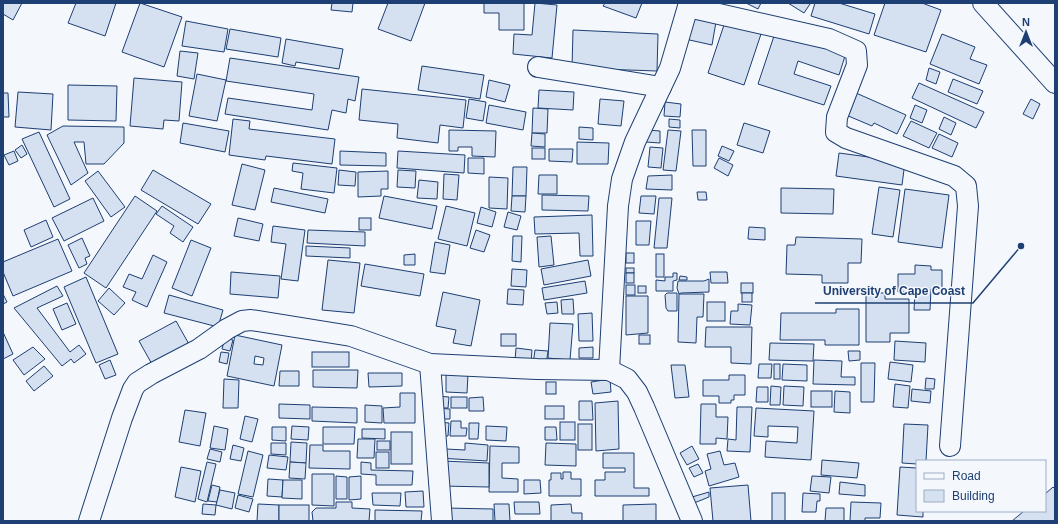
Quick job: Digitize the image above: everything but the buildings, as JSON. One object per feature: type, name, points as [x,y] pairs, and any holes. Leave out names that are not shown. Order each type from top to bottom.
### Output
[{"type":"street","points":[[983,3],[1055,82]]},
{"type":"street","points":[[609,370],[618,206],[622,179],[635,142],[670,68],[688,5],[829,39],[856,51],[857,65],[837,117],[836,132],[846,138],[954,176],[966,186],[968,206],[950,446]]},
{"type":"street","points":[[538,67],[661,87]]},
{"type":"street","points":[[89,521],[122,418],[133,389],[137,383],[199,349],[234,324],[251,320],[351,336],[430,364],[537,369],[609,370],[627,379],[637,392],[692,521]]},
{"type":"street","points":[[430,364],[442,521]]},
{"type":"place","name":"University of Cape Coast","points":[[1021,246]]}]
